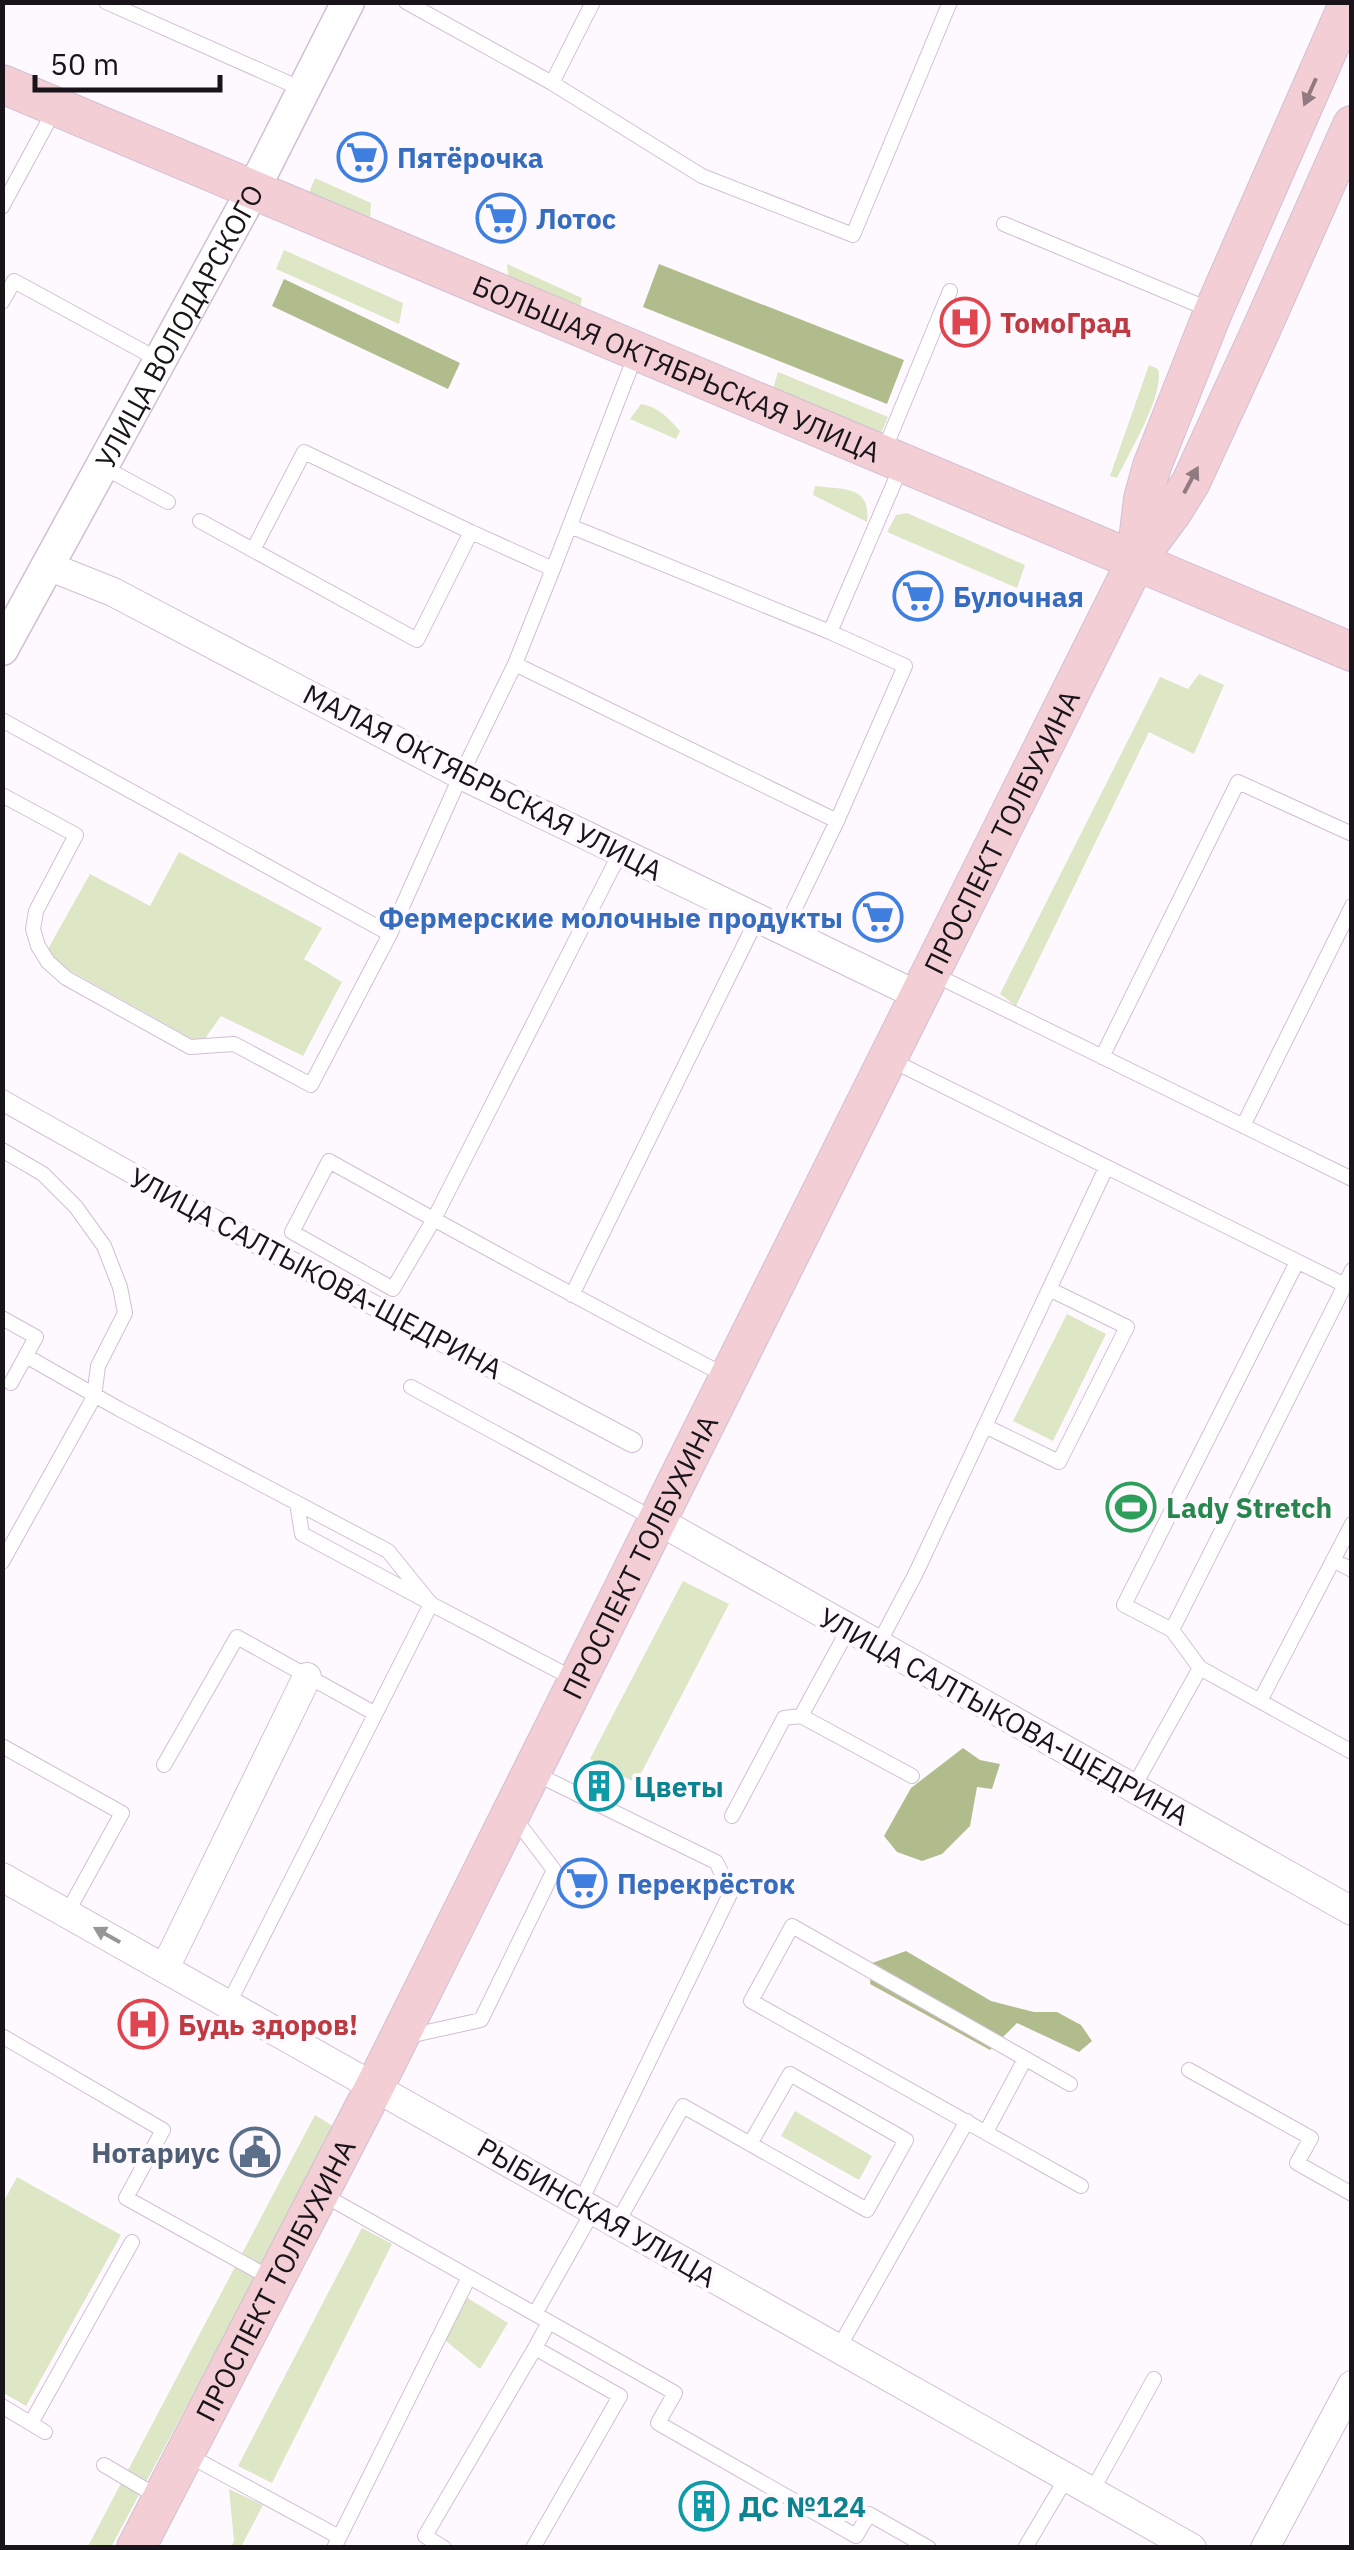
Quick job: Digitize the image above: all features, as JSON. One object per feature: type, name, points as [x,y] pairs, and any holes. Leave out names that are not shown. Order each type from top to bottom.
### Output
[{"type":"main road","name":"ПРОСПЕКТ ТОЛБУХИНА","points":[[1136,560],[1152,466],[1213,312],[1349,2]]},
{"type":"main road","name":"БОЛЬШАЯ ОКТЯБРЬСКАЯ УЛИЦА","points":[[2,84],[1352,652]]},
{"type":"main road","name":"ПРОСПЕКТ ТОЛБУХИНА","points":[[136,2548],[375,2086],[1136,560],[1191,482],[1352,124]]},
{"type":"street","name":"УЛИЦА ВОЛОДАРСКОГО","points":[[6,635],[48,566],[253,190],[348,2]]},
{"type":"street","name":"МАЛАЯ ОКТЯБРЬСКАЯ УЛИЦА","points":[[48,566],[113,592],[460,775],[757,919],[925,984]]},
{"type":"street","name":"УЛИЦА САЛТЫКОВА-ЩЕДРИНА","points":[[2,1100],[247,1238],[632,1442]]},
{"type":"street","name":"УЛИЦА САЛТЫКОВА-ЩЕДРИНА","points":[[657,1520],[1352,1911]]},
{"type":"street","points":[[164,1968],[306,1676]]},
{"type":"street","name":"РЫБИНСКАЯ УЛИЦА","points":[[2,1877],[1192,2548]]},
{"type":"street","points":[[1265,2548],[1352,2385]]},
{"type":"lane","points":[[106,2],[304,90]]},
{"type":"lane","points":[[406,2],[552,83],[702,176],[852,235],[950,2]]},
{"type":"lane","points":[[552,83],[593,2]]},
{"type":"lane","points":[[2,208],[56,106]]},
{"type":"lane","points":[[1004,224],[1213,312]]},
{"type":"lane","points":[[2,302],[14,281],[160,361]]},
{"type":"lane","points":[[830,632],[950,291]]},
{"type":"lane","points":[[2,795],[76,836],[36,911],[33,929],[48,962],[66,978],[190,1047],[234,1044],[312,1086],[390,934],[514,664],[637,351]]},
{"type":"lane","points":[[253,550],[304,452],[554,569]]},
{"type":"lane","points":[[102,467],[168,502]]},
{"type":"lane","points":[[200,520],[418,640],[471,532]]},
{"type":"lane","points":[[570,526],[905,666],[784,931]]},
{"type":"lane","points":[[514,664],[837,821]]},
{"type":"lane","points":[[2,720],[390,934]]},
{"type":"lane","points":[[1102,1057],[1238,782],[1352,834]]},
{"type":"lane","points":[[621,850],[434,1219],[394,1289],[292,1232],[329,1162],[434,1219],[572,1295],[728,1378]]},
{"type":"lane","points":[[1243,1126],[1352,906]]},
{"type":"lane","points":[[572,1295],[757,919]]},
{"type":"lane","points":[[925,984],[1102,1057],[1352,1179]]},
{"type":"lane","points":[[888,1059],[1297,1262],[1348,1277],[1172,1630]]},
{"type":"lane","points":[[2,1150],[43,1174],[76,1208],[104,1246],[120,1287],[125,1313],[98,1366],[94,1396],[2,1562]]},
{"type":"lane","points":[[878,1645],[915,1576],[1106,1168]]},
{"type":"lane","points":[[1297,1262],[1124,1605],[1172,1630],[1200,1668],[1352,1752]]},
{"type":"lane","points":[[985,1426],[1059,1462],[1128,1327],[1049,1289]]},
{"type":"lane","points":[[2,1318],[36,1337],[11,1382]]},
{"type":"lane","points":[[26,1356],[94,1396],[388,1550],[431,1604]]},
{"type":"lane","points":[[411,1388],[657,1520]]},
{"type":"lane","points":[[297,1503],[302,1534],[577,1680]]},
{"type":"lane","points":[[1260,1701],[1352,1524]]},
{"type":"lane","points":[[1333,1560],[1352,1570]]},
{"type":"lane","points":[[229,2004],[431,1604]]},
{"type":"lane","points":[[801,1716],[849,1628]]},
{"type":"lane","points":[[164,1766],[237,1637],[374,1713]]},
{"type":"lane","points":[[1133,1788],[1200,1668]]},
{"type":"lane","points":[[732,1816],[784,1718],[801,1716],[912,1776]]},
{"type":"lane","points":[[2,1746],[122,1813],[67,1913]]},
{"type":"lane","points":[[531,1772],[716,1862],[731,1892],[597,2212]]},
{"type":"lane","points":[[399,2038],[481,2020],[554,1870],[510,1812]]},
{"type":"lane","points":[[1070,2084],[792,1926],[751,2001],[1081,2186]]},
{"type":"lane","points":[[2,2036],[163,2130],[126,2198],[275,2280]]},
{"type":"lane","points":[[986,2132],[1025,2059]]},
{"type":"lane","points":[[1188,2070],[1311,2138],[1297,2163],[1352,2194]]},
{"type":"lane","points":[[535,2314],[597,2212],[682,2106],[867,2210],[906,2140],[790,2074],[750,2144]]},
{"type":"lane","points":[[838,2349],[967,2122]]},
{"type":"lane","points":[[320,2193],[674,2394],[658,2423],[856,2536],[868,2514],[929,2548]]},
{"type":"lane","points":[[31,2423],[132,2242]]},
{"type":"lane","points":[[185,2453],[336,2542],[469,2277]]},
{"type":"lane","points":[[444,2548],[425,2536],[550,2322]]},
{"type":"lane","points":[[533,2548],[620,2396],[534,2348]]},
{"type":"lane","points":[[1092,2491],[1154,2379]]},
{"type":"lane","points":[[2,2406],[45,2432]]},
{"type":"lane","points":[[104,2466],[161,2499]]},
{"type":"lane","points":[[1025,2548],[1066,2477]]},
{"type":"green space","points":[[315,178],[371,203],[370,217],[309,193]]},
{"type":"green space","points":[[284,250],[403,303],[399,324],[276,269]]},
{"type":"green space","points":[[507,264],[582,298],[579,314],[509,284]]},
{"type":"green space","points":[[659,264],[904,360],[887,404],[643,307]]},
{"type":"green space","points":[[284,279],[460,363],[448,389],[272,306]]},
{"type":"green space","points":[[1149,365],[1158,369],[1159,380],[1151,408],[1117,478],[1110,476]]},
{"type":"green space","points":[[778,372],[888,417],[880,436],[773,389]]},
{"type":"green space","points":[[641,404],[658,410],[680,431],[676,439],[630,419]]},
{"type":"green space","points":[[815,486],[860,495],[865,501],[867,522],[813,495]]},
{"type":"green space","points":[[907,513],[1025,565],[1017,588],[887,532],[896,515]]},
{"type":"green space","points":[[1199,674],[1224,685],[1194,754],[1149,732],[1016,1006],[1000,994],[1160,677],[1188,689]]},
{"type":"green space","points":[[179,852],[322,928],[304,959],[342,982],[303,1056],[221,1016],[201,1044],[44,956],[90,874],[150,906]]},
{"type":"green space","points":[[1067,1314],[1106,1334],[1053,1441],[1013,1421]]},
{"type":"green space","points":[[683,1581],[729,1604],[636,1783],[590,1759]]},
{"type":"green space","points":[[963,1748],[980,1760],[1000,1764],[992,1789],[977,1787],[970,1826],[942,1854],[922,1861],[897,1852],[884,1836],[911,1788]]},
{"type":"green space","points":[[906,1951],[991,2001],[1034,2012],[1057,2012],[1081,2025],[1092,2041],[1079,2052],[1017,2023],[990,2050],[870,1984],[872,1963]]},
{"type":"green space","points":[[795,2111],[872,2156],[859,2180],[781,2136]]},
{"type":"green space","points":[[315,2115],[336,2128],[111,2547],[87,2548]]},
{"type":"green space","points":[[17,2177],[121,2235],[26,2406],[2,2392],[3,2203]]},
{"type":"green space","points":[[362,2228],[392,2244],[272,2483],[238,2466]]},
{"type":"green space","points":[[466,2297],[508,2323],[480,2369],[446,2341]]},
{"type":"green space","points":[[229,2489],[263,2505],[241,2547],[231,2547],[234,2541]]},
{"type":"place","name":"Пятёрочка","points":[[362,157]]},
{"type":"place","name":"Лотос","points":[[501,218]]},
{"type":"place","name":"ТомоГрад","points":[[965,322]]},
{"type":"place","name":"Булочная","points":[[918,596]]},
{"type":"place","name":"Фермерские молочные продукты","points":[[878,917]]},
{"type":"place","name":"Lady Stretch","points":[[1131,1507]]},
{"type":"place","name":"Цветы","points":[[599,1786]]},
{"type":"place","name":"Перекрёсток","points":[[582,1883]]},
{"type":"place","name":"Будь здоров!","points":[[143,2024]]},
{"type":"place","name":"Нотариус","points":[[255,2152]]},
{"type":"place","name":"ДС №124","points":[[704,2506]]}]
